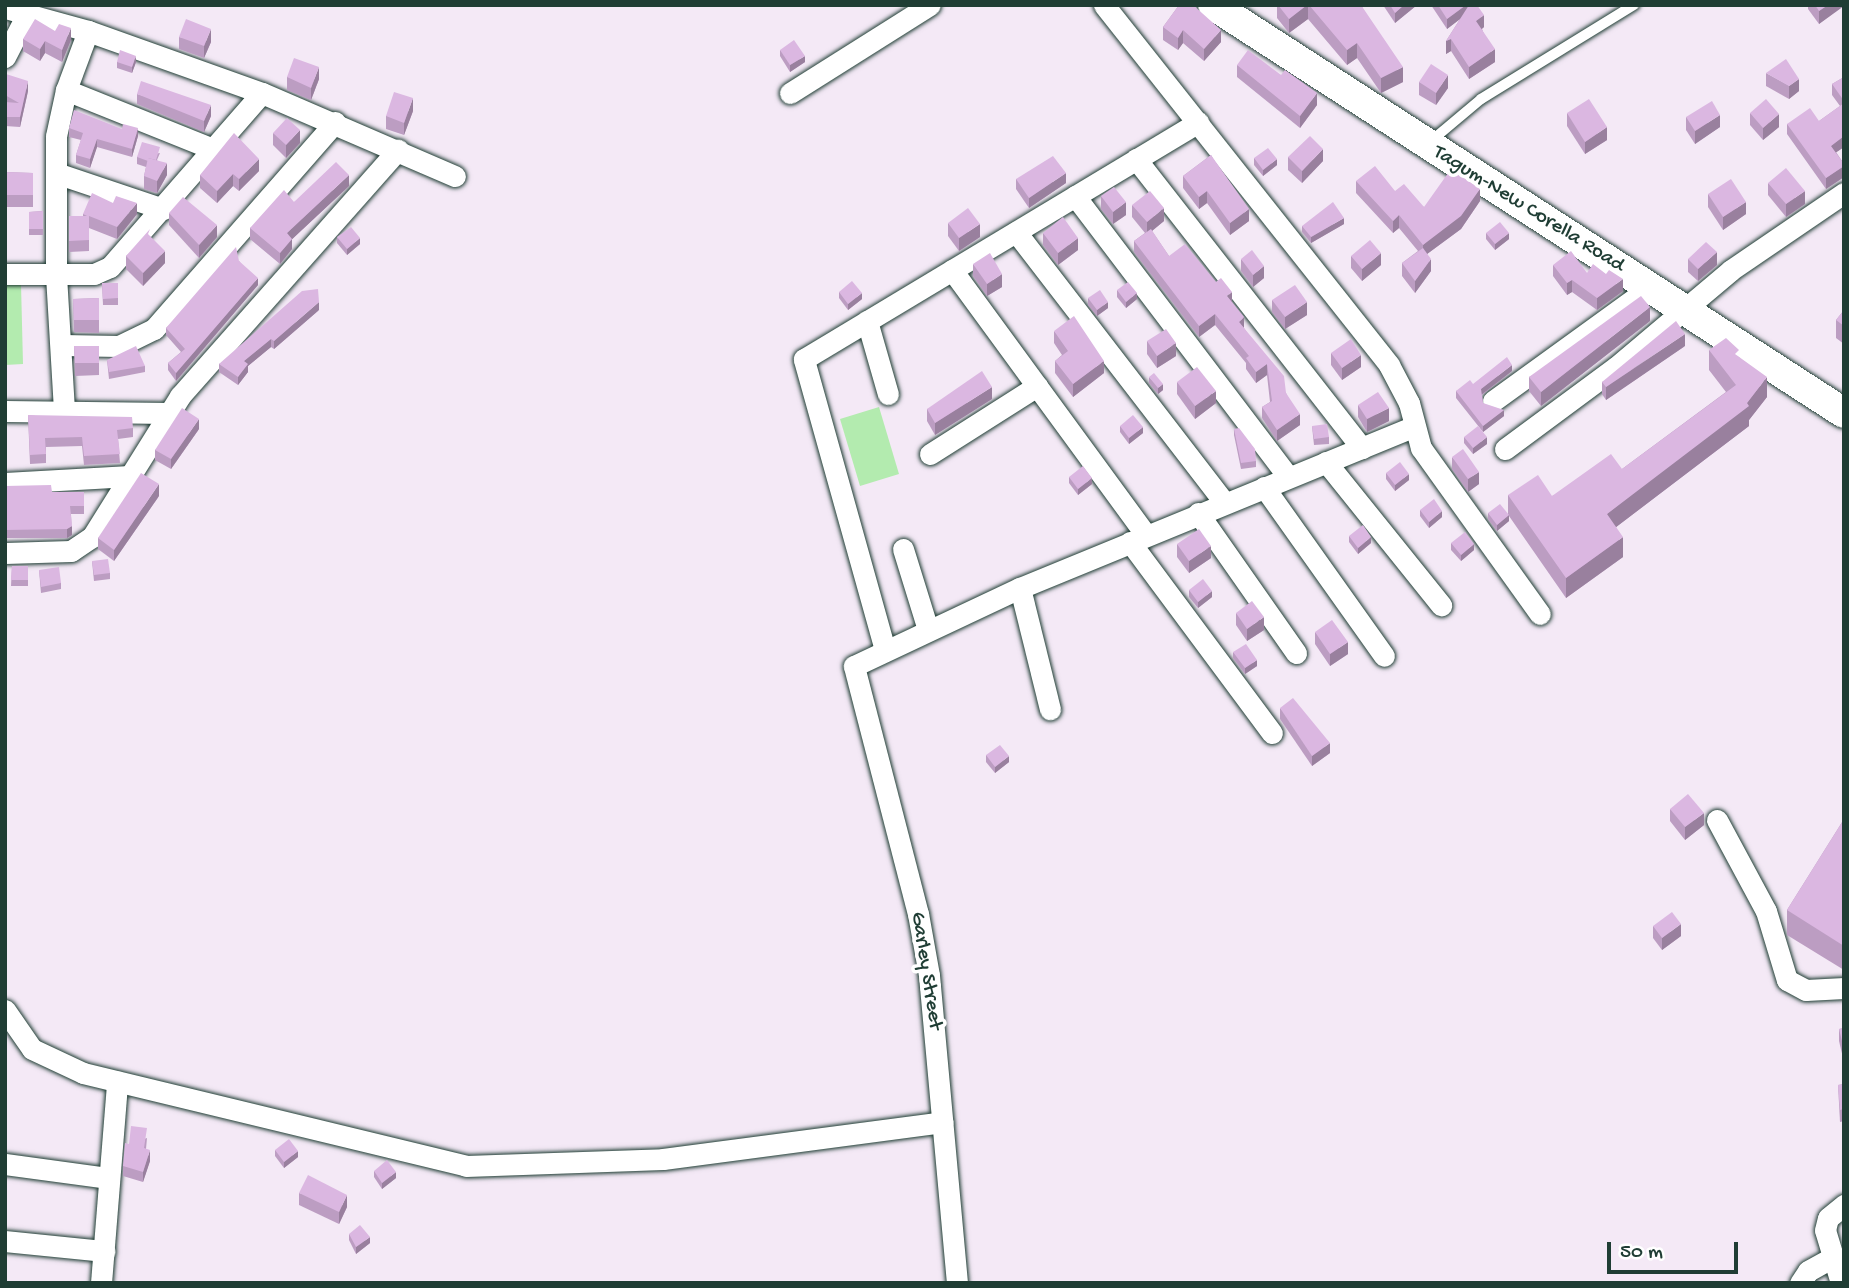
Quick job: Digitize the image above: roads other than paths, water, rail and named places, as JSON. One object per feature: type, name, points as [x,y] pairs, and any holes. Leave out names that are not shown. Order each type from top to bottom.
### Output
[{"type":"main road","name":"Tagum-New Corella Road","points":[[1213,5],[1426,146],[1844,413]]},
{"type":"street","points":[[790,93],[930,5]]},
{"type":"street","points":[[1104,5],[1389,365],[1409,403],[1413,427],[1427,457],[1540,614]]},
{"type":"street","points":[[5,8],[88,31],[262,93],[335,122],[455,176]]},
{"type":"street","points":[[5,57],[27,14]]},
{"type":"street","points":[[64,410],[56,275],[56,136],[65,90],[88,31]]},
{"type":"street","points":[[65,90],[215,150]]},
{"type":"street","points":[[5,274],[94,274],[110,267],[215,150],[262,93]]},
{"type":"street","points":[[62,345],[119,346],[154,329],[335,122]]},
{"type":"street","points":[[1198,122],[804,359],[885,650],[1224,502],[1413,427]]},
{"type":"street","points":[[5,553],[78,549],[98,529],[169,413],[197,375],[398,150]]},
{"type":"street","points":[[1136,159],[1362,448]]},
{"type":"street","points":[[56,173],[163,209]]},
{"type":"street","points":[[1505,449],[1731,270],[1844,193]]},
{"type":"street","points":[[1075,196],[1288,477]]},
{"type":"street","points":[[1016,232],[1224,502]]},
{"type":"street","points":[[952,270],[1037,386],[1138,539],[1272,733]]},
{"type":"street","points":[[1493,401],[1649,288]]},
{"type":"street","points":[[867,321],[888,394]]},
{"type":"street","points":[[930,454],[1037,386]]},
{"type":"street","points":[[5,411],[169,413]]},
{"type":"street","points":[[1326,462],[1441,605]]},
{"type":"street","points":[[5,482],[130,476]]},
{"type":"street","points":[[1264,487],[1384,656]]},
{"type":"street","points":[[1198,513],[1296,653]]},
{"type":"street","points":[[903,549],[928,629]]},
{"type":"street","points":[[1020,589],[1050,709]]},
{"type":"street","name":"Garley Street","points":[[885,650],[854,666],[918,914],[929,975],[957,1283]]},
{"type":"street","points":[[1717,820],[1766,911],[1787,980],[1806,990],[1844,988]]},
{"type":"street","points":[[5,1010],[32,1049],[53,1061],[117,1082],[466,1166],[663,1159],[943,1122]]},
{"type":"street","points":[[101,1283],[117,1082]]},
{"type":"street","points":[[5,1164],[109,1178]]},
{"type":"street","points":[[1841,1283],[1830,1259],[1825,1230],[1828,1218],[1844,1205]]},
{"type":"street","points":[[5,1241],[104,1251]]},
{"type":"street","points":[[1800,1283],[1808,1271],[1830,1259]]},
{"type":"lane","points":[[1426,146],[1481,99],[1634,5]]}]
